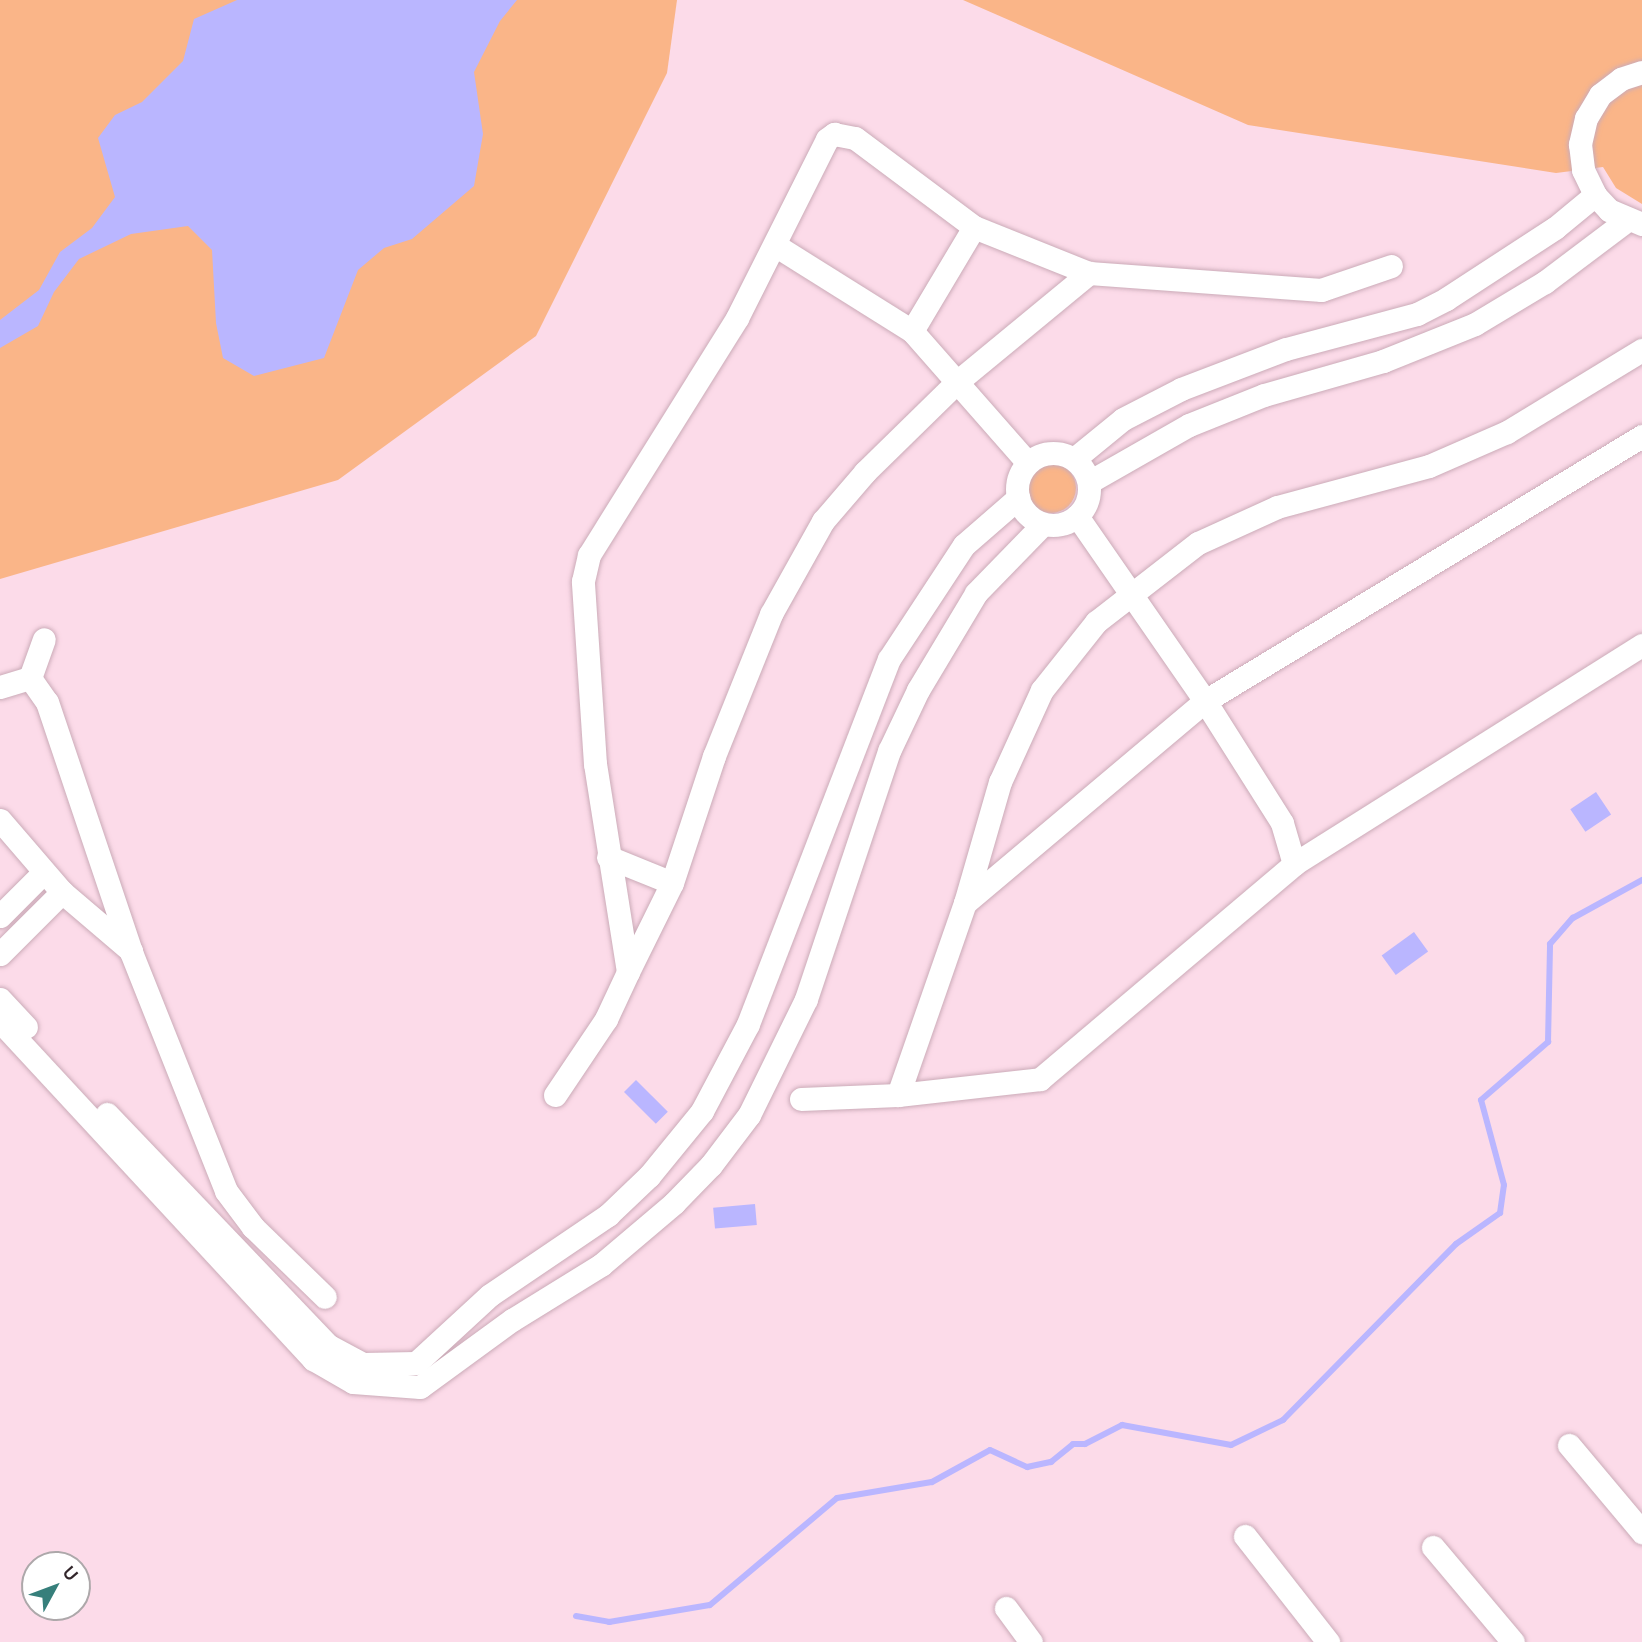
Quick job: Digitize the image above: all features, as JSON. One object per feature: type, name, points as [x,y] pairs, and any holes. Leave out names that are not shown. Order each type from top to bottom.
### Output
[{"type":"street","points":[[1089,482],[1189,425],[1264,395],[1383,361],[1475,324],[1545,282],[1634,222],[1595,195],[1581,157],[1586,118],[1600,95],[1621,79],[1642,72]]},
{"type":"street","points":[[628,972],[595,764],[583,581],[589,555],[737,318],[775,245],[820,148],[834,134],[855,138],[974,227],[1089,273],[1321,290],[1391,266]]},
{"type":"street","points":[[1074,459],[1123,419],[1181,389],[1286,349],[1363,331],[1436,304],[1485,276],[1595,195]]},
{"type":"street","points":[[912,331],[974,227]]},
{"type":"street","points":[[775,245],[912,331],[1027,462]]},
{"type":"street","points":[[555,1095],[606,1020],[672,883],[714,756],[771,614],[800,556],[865,472],[958,381],[1089,273]]},
{"type":"street","points":[[898,1095],[965,903],[1000,782],[1042,690],[1096,622],[1198,543],[1276,507],[1440,461],[1507,432],[1642,350]]},
{"type":"street","points":[[965,903],[1205,701],[1642,436]]},
{"type":"street","points":[[1050,452],[1074,459],[1089,482],[1087,501],[1077,516],[1055,525],[1043,524],[1027,514],[1018,498],[1020,472],[1027,462],[1050,452]]},
{"type":"street","points":[[0,1021],[313,1331],[346,1357],[381,1366],[416,1363],[490,1295],[608,1215],[649,1176],[702,1111],[748,1024],[889,660],[964,545],[1018,498]]},
{"type":"street","points":[[1077,516],[1205,701],[1282,823],[1294,864]]},
{"type":"street","points":[[0,999],[295,1343],[330,1371],[353,1382],[420,1387],[512,1320],[601,1265],[674,1203],[711,1165],[749,1115],[806,999],[889,751],[918,690],[976,593],[1043,524]]},
{"type":"street","points":[[30,678],[44,639]]},
{"type":"street","points":[[801,1099],[898,1095],[1041,1079],[1294,864],[1642,645]]},
{"type":"street","points":[[0,687],[30,678]]},
{"type":"street","points":[[30,678],[47,702],[131,952],[226,1191],[253,1227],[325,1297]]},
{"type":"street","points":[[0,820],[62,892],[131,952]]},
{"type":"street","points":[[1282,823],[1325,846]]},
{"type":"street","points":[[608,857],[672,883]]},
{"type":"street","points":[[0,916],[44,872]]},
{"type":"street","points":[[0,954],[62,892]]},
{"type":"street","points":[[490,1295],[512,1320]]},
{"type":"street","points":[[1569,1445],[1642,1532]]},
{"type":"street","points":[[1245,1536],[1328,1642]]},
{"type":"street","points":[[1433,1547],[1513,1642]]},
{"type":"street","points":[[1006,1608],[1031,1642]]},
{"type":"shaded area","points":[[0,0],[677,0],[667,73],[536,336],[338,480],[0,579]]},
{"type":"shaded area","points":[[237,0],[517,0],[500,21],[474,72],[483,134],[474,186],[412,239],[384,248],[358,270],[324,358],[254,376],[223,358],[216,323],[212,250],[188,226],[131,234],[79,259],[54,292],[38,326],[0,348],[0,320],[39,290],[60,252],[92,228],[115,197],[98,138],[115,115],[142,102],[183,61],[194,19]]},
{"type":"shaded area","points":[[963,0],[1642,0],[1642,204],[1616,188],[1603,167],[1556,173],[1248,125]]},
{"type":"shaded area","points":[[1051,463],[1069,470],[1076,488],[1069,506],[1051,513],[1033,506],[1026,488],[1033,470]]},
{"type":"shaded area","points":[[1596,792],[1611,814],[1585,832],[1570,809]]},
{"type":"shaded area","points":[[1414,932],[1428,951],[1396,975],[1382,956]]},
{"type":"shaded area","points":[[636,1080],[668,1112],[656,1124],[624,1092]]},
{"type":"shaded area","points":[[755,1204],[757,1225],[715,1229],[713,1208]]},
{"type":"waterway","points":[[576,1616],[609,1622],[710,1605],[837,1498],[932,1482],[990,1450],[1027,1467],[1051,1462],[1073,1444],[1085,1444],[1122,1425],[1231,1445],[1283,1420],[1456,1244],[1500,1213],[1504,1185],[1481,1100],[1548,1042],[1550,944],[1573,918],[1642,880]]}]
